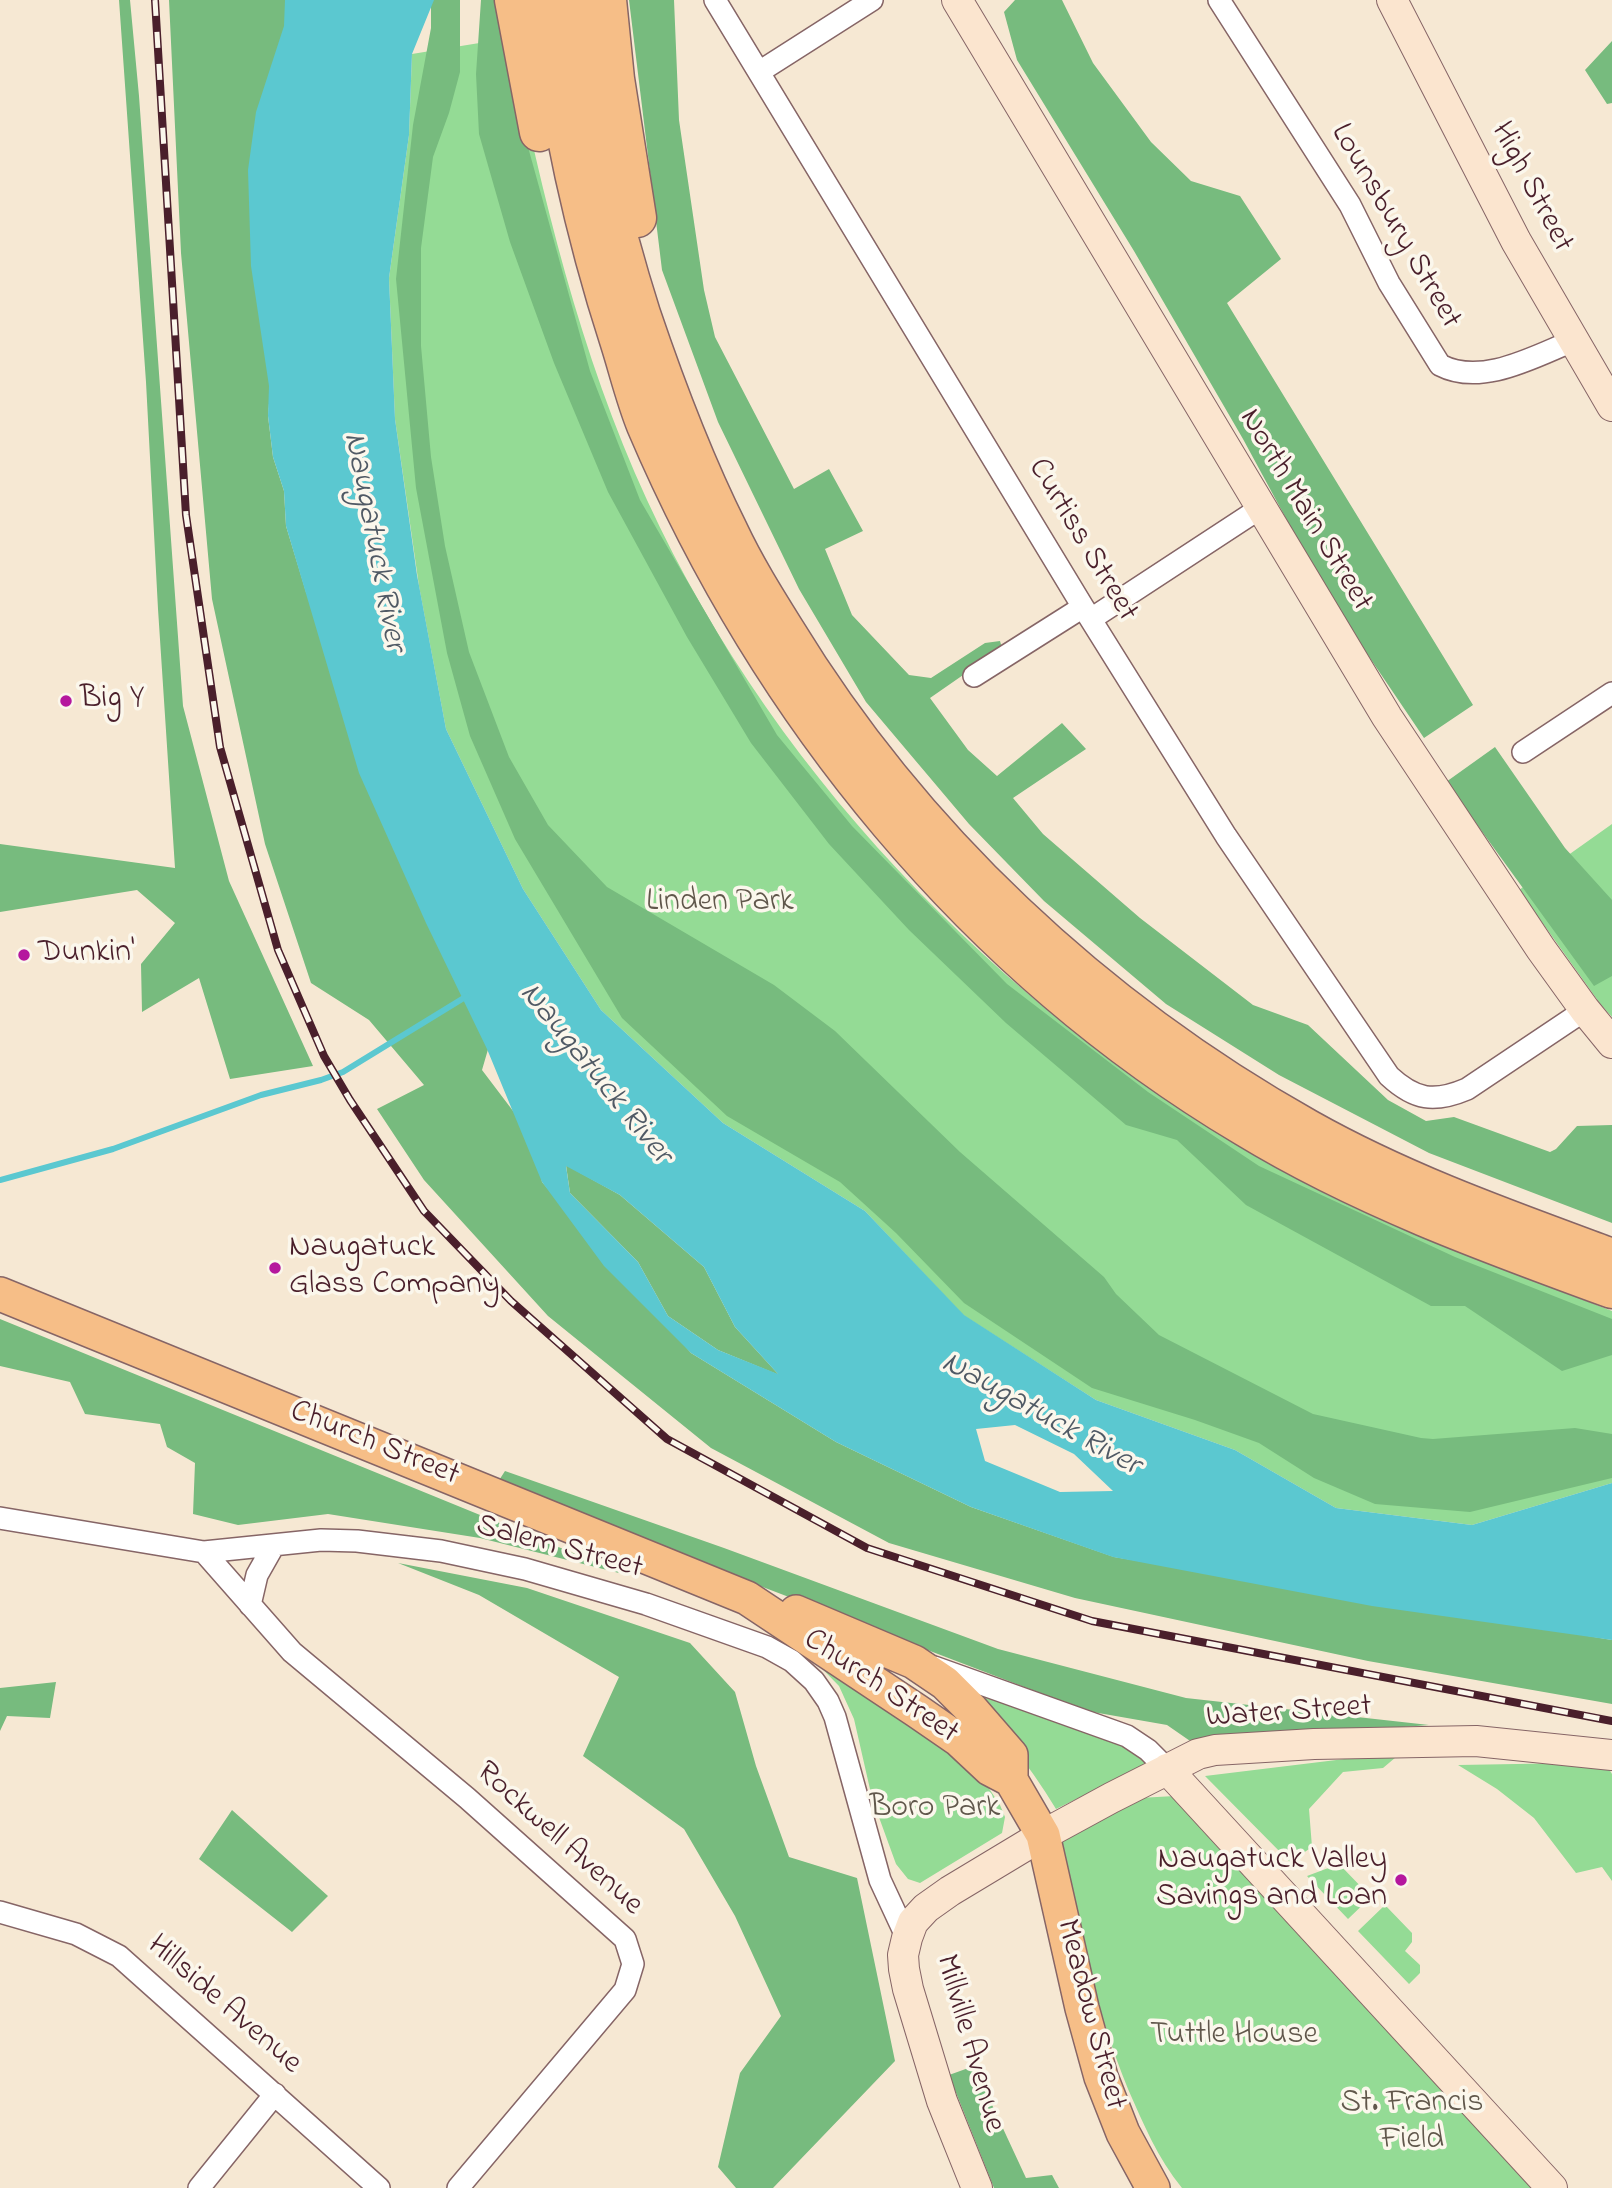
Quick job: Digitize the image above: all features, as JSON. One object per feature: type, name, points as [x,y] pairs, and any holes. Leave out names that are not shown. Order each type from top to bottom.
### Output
[{"type":"highway","points":[[514,0],[542,150],[620,391],[650,453],[716,571],[788,691],[827,747],[916,856],[1016,957],[1070,1003],[1182,1087],[1243,1126],[1368,1194],[1612,1289]]},
{"type":"highway","points":[[545,0],[571,167],[606,301],[645,422],[716,571]]},
{"type":"highway","points":[[575,0],[586,99],[619,247],[663,382],[729,532],[799,653],[839,713],[882,769],[977,876],[1080,972],[1193,1058],[1310,1130],[1441,1193],[1612,1258]]},
{"type":"highway","points":[[607,0],[615,79],[639,235],[679,382],[729,532]]},
{"type":"main road","name":"Church Street","points":[[0,1294],[747,1598],[786,1608],[914,1662],[945,1683],[1011,1755],[1011,1780],[1043,1835]]},
{"type":"main road","name":"Church Street","points":[[747,1598],[918,1711],[959,1740],[990,1769],[1011,1780]]},
{"type":"main road","name":"Meadow Street","points":[[1043,1835],[1082,2008],[1101,2077],[1123,2133],[1153,2188]]},
{"type":"street","name":"Curtiss Street","points":[[715,0],[1087,613],[1226,836],[1389,1076],[1403,1089],[1418,1096],[1433,1099],[1450,1096],[1467,1089],[1585,1010]]},
{"type":"street","points":[[759,72],[872,0]]},
{"type":"street","name":"North Main Street","points":[[957,0],[1387,717],[1541,949],[1612,1043]]},
{"type":"street","name":"Lounsbury Street","points":[[1219,0],[1350,205],[1389,283],[1440,365],[1450,370],[1471,372],[1507,367],[1575,340]]},
{"type":"street","name":"High Street","points":[[1392,0],[1516,241],[1612,406]]},
{"type":"street","points":[[974,676],[1087,613],[1262,507]]},
{"type":"street","points":[[1523,752],[1612,692]]},
{"type":"street","name":"Salem Street","points":[[0,1518],[204,1552],[321,1540],[357,1541],[441,1551],[525,1569],[646,1604],[767,1647],[792,1661],[814,1681],[832,1709],[880,1880],[906,1938]]},
{"type":"street","points":[[250,1605],[257,1575],[274,1545]]},
{"type":"street","name":"Rockwell Avenue","points":[[204,1552],[292,1652],[467,1798],[625,1939],[633,1964],[625,1990],[458,2188]]},
{"type":"street","points":[[914,1662],[955,1673],[1127,1736],[1148,1751],[1552,2188]]},
{"type":"street","name":"Water Street","points":[[1167,1769],[1198,1754],[1215,1750],[1314,1744],[1476,1741],[1612,1755]]},
{"type":"street","name":"Millville Avenue","points":[[977,2188],[942,2101],[904,1969],[906,1938],[913,1922],[926,1908],[1043,1835],[1167,1769]]},
{"type":"street","name":"Hillside Avenue","points":[[0,1912],[76,1934],[120,1956],[379,2188]]},
{"type":"street","points":[[199,2188],[275,2094]]},
{"type":"green space","points":[[119,0],[130,0],[139,96],[183,706],[229,881],[313,1066],[230,1079],[199,978],[142,1012],[141,964],[175,923],[137,890],[0,912],[0,844],[175,868],[146,382]]},
{"type":"green space","points":[[169,0],[301,0],[268,416],[273,457],[284,491],[286,526],[306,592],[496,1022],[482,1070],[535,1140],[542,1182],[691,1353],[836,1442],[971,1507],[1114,1557],[1612,1640],[1612,1704],[1368,1661],[1075,1598],[889,1543],[711,1448],[548,1316],[424,1180],[377,1109],[424,1085],[369,1020],[311,983],[265,844],[212,599],[181,253]]},
{"type":"green space","points":[[431,0],[460,0],[460,72],[433,157],[421,248],[421,346],[431,457],[445,546],[469,652],[509,757],[548,825],[607,887],[774,985],[835,1031],[960,1152],[1104,1277],[1116,1294],[1159,1335],[1313,1414],[1421,1438],[1575,1428],[1612,1434],[1612,1478],[1470,1512],[1375,1504],[1314,1478],[1259,1443],[1092,1388],[964,1303],[896,1233],[840,1182],[727,1116],[622,1018],[515,839],[470,736],[447,653],[416,488],[396,279],[413,125],[431,28]]},
{"type":"green space","points":[[481,0],[500,0],[528,147],[590,371],[640,500],[777,735],[852,826],[1007,984],[1148,1092],[1259,1166],[1455,1257],[1612,1319],[1612,1355],[1562,1371],[1465,1306],[1431,1306],[1246,1205],[1177,1140],[1126,1125],[1006,1023],[909,930],[829,844],[751,743],[687,637],[608,492],[554,363],[510,242],[479,134],[476,74]]},
{"type":"green space","points":[[629,0],[674,0],[679,120],[704,290],[715,337],[794,489],[829,469],[863,531],[825,549],[852,615],[909,675],[931,678],[985,643],[1000,641],[1002,648],[930,698],[968,750],[997,776],[1062,723],[1086,749],[1013,798],[1043,834],[1140,918],[1253,1005],[1308,1025],[1388,1100],[1426,1121],[1454,1117],[1550,1152],[1577,1126],[1612,1125],[1612,1223],[1429,1153],[1279,1075],[1166,1004],[1044,901],[969,824],[866,702],[799,589],[718,422],[662,270]]},
{"type":"green space","points":[[1015,0],[1062,0],[1093,63],[1151,142],[1191,181],[1240,196],[1281,259],[1227,303],[1473,705],[1424,738],[1328,596],[1243,439],[1134,251],[1017,60],[1004,12]]},
{"type":"green space","name":"Linden Park","points":[[510,38],[535,156],[565,274],[623,445],[647,500],[702,606],[766,707],[838,802],[919,891],[1006,974],[1099,1051],[1197,1119],[1299,1180],[1375,1217],[1612,1311],[1612,1483],[1472,1525],[1336,1508],[1235,1450],[1096,1400],[963,1315],[865,1211],[723,1123],[601,1010],[523,889],[446,729],[419,586],[395,419],[389,278],[409,135],[412,54]]},
{"type":"green space","points":[[1612,41],[1612,103],[1607,104],[1585,70]]},
{"type":"green space","points":[[1495,747],[1565,848],[1612,900],[1612,976],[1594,986],[1446,782]]},
{"type":"green space","points":[[1612,824],[1612,1017],[1519,890]]},
{"type":"green space","points":[[566,1165],[620,1195],[704,1267],[735,1327],[779,1375],[718,1350],[668,1316],[638,1262],[570,1193]]},
{"type":"green space","points":[[0,1319],[627,1575],[480,1538],[328,1514],[238,1525],[193,1514],[195,1463],[167,1447],[160,1424],[85,1414],[70,1382],[0,1366]]},
{"type":"green space","points":[[505,1471],[998,1649],[1186,1698],[1429,1725],[1193,1743],[1167,1725],[1087,1711],[496,1485]]},
{"type":"green space","points":[[398,1563],[527,1588],[690,1643],[735,1692],[756,1766],[789,1857],[857,1878],[895,2061],[773,2188],[736,2188],[718,2167],[740,2073],[781,2016],[735,1916],[684,1829],[583,1756],[619,1677],[479,1595]]},
{"type":"green space","name":"Boro Park","points":[[801,1647],[860,1679],[984,1781],[1005,1817],[1002,1833],[920,1883],[908,1879],[896,1864],[872,1798],[854,1719],[839,1686]]},
{"type":"green space","points":[[56,1682],[50,1718],[7,1716],[0,1731],[0,1688]]},
{"type":"green space","name":"Boro Park","points":[[957,1682],[1136,1748],[1152,1762],[1056,1809],[1010,1743]]},
{"type":"green space","points":[[1402,1752],[1383,1768],[1343,1772],[1309,1809],[1312,1847],[1290,1862],[1205,1776]]},
{"type":"green space","points":[[1575,1763],[1607,1766],[1612,1774],[1612,1881],[1602,1867],[1576,1873],[1534,1818],[1497,1789],[1458,1765]]},
{"type":"green space","name":"Tuttle House","points":[[1175,1796],[1555,2188],[1182,2188],[1152,2140],[1116,2058],[1086,1964],[1053,1836],[1121,1799]]},
{"type":"green space","points":[[232,1810],[328,1896],[292,1932],[199,1859]]},
{"type":"green space","points":[[1339,1864],[1371,1897],[1348,1919],[1307,1876]]},
{"type":"green space","points":[[1385,1905],[1412,1933],[1412,1942],[1405,1951],[1420,1965],[1420,1973],[1409,1984],[1358,1931]]},
{"type":"green space","points":[[974,2066],[1026,2178],[1052,2175],[1059,2188],[994,2188],[949,2075]]},
{"type":"water","name":"Naugatuck River","points":[[285,0],[434,0],[412,54],[409,135],[389,278],[395,419],[417,575],[446,729],[523,889],[601,1010],[723,1123],[865,1211],[964,1315],[1096,1400],[1235,1450],[1336,1508],[1472,1525],[1612,1483],[1612,1640],[1372,1606],[1113,1557],[971,1507],[836,1442],[691,1353],[604,1266],[542,1182],[487,1049],[426,923],[359,773],[286,526],[284,491],[273,457],[268,416],[269,386],[251,266],[248,170],[256,112],[284,26]],"holes":[[[566,1166],[620,1195],[704,1267],[735,1327],[778,1374],[718,1350],[668,1316],[638,1262],[570,1193]],[[1015,1425],[1074,1454],[1113,1491],[1060,1492],[985,1461],[976,1429]]]},
{"type":"waterway","points":[[0,1180],[113,1149],[261,1095],[343,1072],[467,996]]},
{"type":"railway","points":[[155,0],[186,515],[220,747],[278,950],[324,1056],[424,1211],[511,1301],[667,1439],[867,1548],[1092,1621],[1612,1721]]},
{"type":"place","name":"Big Y","points":[[66,701]]},
{"type":"place","name":"Dunkin'","points":[[24,955]]},
{"type":"place","name":"Naugatuck Glass Company","points":[[275,1268]]},
{"type":"place","name":"Naugatuck Valley Savings and Loan","points":[[1401,1880]]},
{"type":"park label","name":"St. Francis Field","points":[[1412,2124]]}]
